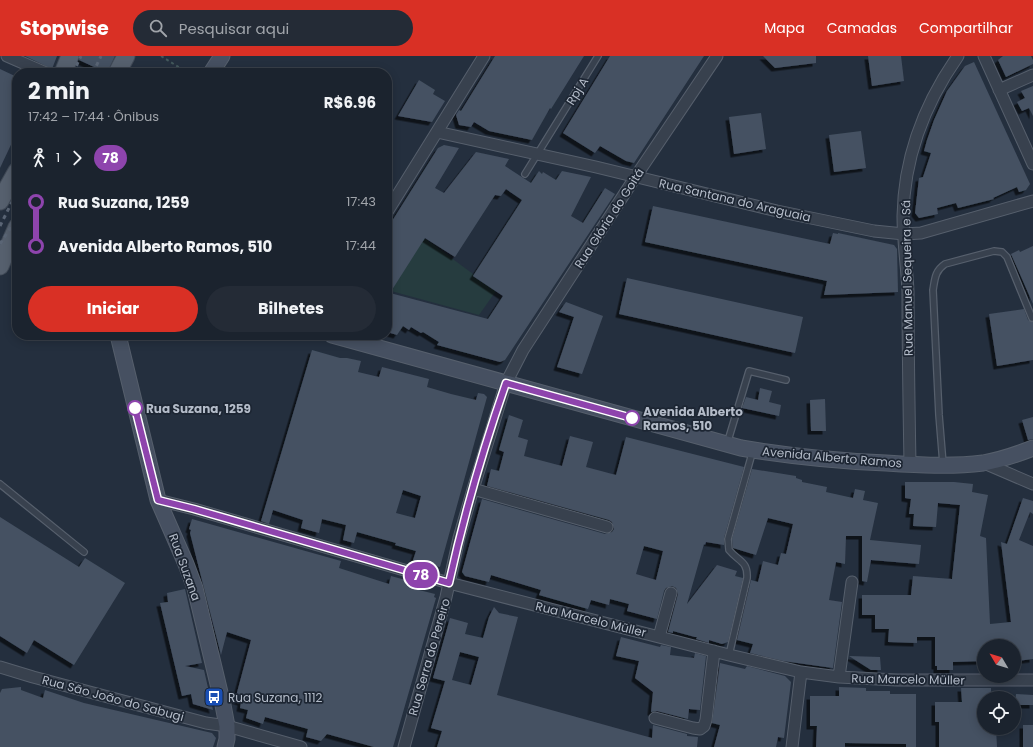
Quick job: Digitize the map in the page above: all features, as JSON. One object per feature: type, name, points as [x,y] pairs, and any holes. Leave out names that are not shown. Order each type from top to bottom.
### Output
[{"type":"main road","points":[[65,68],[70,56]]},
{"type":"main road","points":[[120,68],[126,56]]},
{"type":"main road","points":[[214,68],[222,56]]},
{"type":"main road","points":[[0,202],[9,188]]},
{"type":"main road","points":[[0,266],[12,238]]},
{"type":"main road","points":[[0,281],[12,261]]},
{"type":"main road","name":"Rua Suzana","points":[[119,340],[158,500],[195,588],[227,726],[227,739],[225,747]]},
{"type":"main road","name":"Avenida Alberto Ramos","points":[[350,340],[753,450],[798,457],[848,461],[942,464],[984,462],[1022,453],[1033,448]]},
{"type":"street","points":[[7,56],[35,68]]},
{"type":"street","points":[[392,204],[484,56]]},
{"type":"street","name":"Rua Glória do Goitá","points":[[506,383],[523,350],[636,176],[717,56]]},
{"type":"street","name":"Rua Manuel Sequeira e Sá","points":[[910,464],[908,288],[904,234],[906,186],[917,136],[928,107],[945,74],[958,56]]},
{"type":"street","points":[[984,56],[1033,164]]},
{"type":"street","points":[[999,90],[1033,75]]},
{"type":"street","name":"Rua Santana do Araguaia","points":[[437,132],[636,176],[777,211],[874,231],[904,234],[921,233],[1033,200]]},
{"type":"street","name":"Rua Serra do Pereiro","points":[[404,747],[449,583],[459,538],[473,488],[506,383]]},
{"type":"street","points":[[984,462],[1033,484]]},
{"type":"street","points":[[473,488],[607,527]]},
{"type":"street","name":"Rua Marcelo Müller","points":[[158,500],[201,511],[449,583],[800,672],[839,678],[897,680],[1033,680]]},
{"type":"street","points":[[839,678],[852,582]]},
{"type":"street","points":[[659,637],[671,594]]},
{"type":"street","points":[[654,718],[693,728],[700,729],[704,726],[714,651]]},
{"type":"street","name":"Rua São João do Sabugi","points":[[0,667],[206,723],[227,726]]},
{"type":"street","points":[[792,747],[800,672]]},
{"type":"street","points":[[227,726],[301,747]]},
{"type":"lane","name":"Rpj A","points":[[525,174],[598,56]]},
{"type":"lane","points":[[942,464],[933,290],[935,274],[938,269],[945,264],[994,251],[1002,252],[1006,257],[1032,318]]},
{"type":"lane","points":[[727,444],[749,371],[786,380]]},
{"type":"lane","points":[[729,655],[748,578],[748,570],[745,565],[729,550],[728,539],[753,450]]},
{"type":"lane","points":[[0,484],[84,552]]},
{"type":"path","points":[[162,56],[180,68]]},
{"type":"green space","points":[[423,237],[496,291],[479,315],[392,291]]},
{"type":"building","points":[[25,56],[57,56],[52,68]]},
{"type":"building","points":[[80,56],[115,56],[109,68],[96,68],[79,60]]},
{"type":"building","points":[[495,56],[584,56],[551,109],[550,108],[532,140],[489,131],[474,122],[471,127],[459,125],[456,115],[459,110],[461,111]]},
{"type":"building","points":[[610,56],[704,56],[634,163],[626,161],[600,146],[595,153],[563,133]]},
{"type":"building","points":[[763,56],[816,56],[816,63],[775,68]]},
{"type":"building","points":[[868,56],[901,56],[904,81],[872,86]]},
{"type":"building","points":[[1003,56],[1031,56],[1033,64],[1006,77],[998,60]]},
{"type":"building","points":[[974,62],[1030,184],[1026,190],[1019,192],[1017,187],[993,198],[994,199],[958,208],[956,203],[937,208],[938,214],[919,218],[915,213],[919,178],[923,177],[931,153],[924,151],[934,120],[947,91],[965,66]]},
{"type":"building","points":[[0,69],[12,75],[12,143],[0,168]]},
{"type":"building","points":[[419,80],[435,90],[433,94],[445,101],[432,122],[398,116]]},
{"type":"building","points":[[1033,86],[1033,116],[1029,108],[1022,111],[1017,102],[1025,98],[1021,91]]},
{"type":"building","points":[[761,113],[766,149],[734,154],[729,117]]},
{"type":"building","points":[[861,131],[866,168],[834,172],[829,135]]},
{"type":"building","points":[[444,145],[459,148],[435,188],[444,193],[476,152],[509,159],[505,166],[531,183],[539,171],[542,174],[543,172],[556,180],[562,171],[591,177],[571,216],[583,223],[605,188],[615,194],[505,360],[500,362],[437,345],[439,342],[423,332],[421,333],[411,327],[409,330],[403,326],[397,335],[392,334],[392,294],[488,319],[503,296],[473,276],[522,200],[506,189],[501,196],[495,195],[455,257],[425,238],[392,290],[392,221],[438,148]]},
{"type":"building","points":[[653,206],[830,244],[833,233],[838,233],[894,245],[897,249],[898,292],[824,295],[827,281],[645,242]]},
{"type":"building","points":[[1033,246],[1033,304],[1011,254]]},
{"type":"building","points":[[627,278],[803,317],[795,353],[619,314]]},
{"type":"building","points":[[566,302],[603,316],[582,374],[557,367],[574,317],[559,312]]},
{"type":"building","points":[[1024,309],[1028,320],[1033,322],[1033,360],[997,366],[989,314]]},
{"type":"building","points":[[312,350],[340,358],[361,361],[358,372],[379,377],[382,367],[429,379],[427,387],[451,394],[476,400],[478,393],[484,394],[487,397],[440,567],[413,560],[416,551],[395,545],[396,543],[357,532],[354,543],[343,540],[346,525],[322,519],[319,533],[301,528],[303,520],[273,510],[269,524],[261,521]],"holes":[[[403,490],[421,496],[415,518],[396,513]]]},
{"type":"building","points":[[760,388],[772,391],[769,402],[781,405],[779,416],[742,408],[746,397],[758,400]]},
{"type":"building","points":[[825,399],[826,431],[811,431],[810,400]]},
{"type":"building","points":[[509,415],[523,420],[518,437],[528,440],[524,456],[562,466],[570,436],[593,442],[586,467],[616,475],[626,437],[744,467],[724,538],[724,545],[706,542],[705,545],[704,544],[687,604],[717,565],[737,571],[735,576],[743,578],[728,642],[722,644],[709,640],[709,643],[696,639],[697,637],[673,631],[673,633],[668,632],[678,594],[676,588],[672,586],[666,588],[664,591],[657,619],[627,611],[629,604],[610,599],[609,605],[591,600],[588,609],[539,595],[541,590],[491,575],[489,582],[465,576],[462,572],[482,499],[605,534],[612,532],[614,529],[612,522],[609,520],[487,486],[491,469],[499,471],[504,452],[499,450]],"holes":[[[644,546],[663,551],[656,580],[636,574]]]},
{"type":"building","points":[[1033,417],[1033,439],[1028,440],[1022,420]]},
{"type":"building","points":[[752,469],[796,476],[796,478],[802,480],[802,482],[827,487],[826,492],[853,498],[855,489],[865,491],[863,500],[878,503],[870,540],[921,545],[919,564],[871,560],[867,582],[862,581],[862,536],[846,536],[845,564],[836,562],[829,600],[842,602],[833,668],[783,661],[750,653],[753,644],[737,640],[751,580],[758,582],[763,561],[778,565],[781,553],[786,554],[793,524],[768,518],[756,555],[733,548],[732,539]]},
{"type":"building","points":[[905,482],[954,482],[973,484],[972,492],[988,495],[980,536],[986,538],[990,624],[1011,622],[1001,542],[1007,544],[1023,498],[1033,501],[1033,514],[1030,512],[1019,540],[1033,546],[1033,659],[1021,660],[1021,639],[977,639],[977,661],[953,662],[953,670],[937,670],[937,666],[935,666],[935,637],[917,637],[917,643],[888,642],[889,629],[875,629],[875,615],[862,615],[862,595],[911,595],[913,576],[952,579],[960,505],[938,503],[936,527],[913,526],[914,514],[909,514],[911,499],[905,498]]},
{"type":"building","points":[[0,517],[79,567],[85,558],[125,583],[74,665],[34,640],[27,653],[0,636]]},
{"type":"building","points":[[192,519],[341,561],[339,568],[389,584],[391,576],[420,584],[419,590],[435,594],[434,597],[436,598],[393,747],[374,747],[327,734],[321,741],[306,737],[308,729],[265,717],[263,724],[246,718],[248,710],[240,708],[241,702],[235,700],[251,640],[227,632],[221,655],[190,533],[191,530],[189,529]]},
{"type":"building","points":[[185,589],[202,663],[185,666],[204,670],[213,710],[193,704],[191,694],[182,696],[160,603],[168,602],[167,593]]},
{"type":"building","points":[[494,607],[499,613],[518,617],[497,695],[652,738],[653,725],[687,734],[687,736],[698,737],[697,747],[437,747],[442,731],[431,728],[445,681],[433,678],[450,618],[468,623],[465,634],[483,638],[489,617]],"holes":[[[460,652],[479,657],[471,685],[452,680]]]},
{"type":"building","points":[[621,637],[660,647],[661,645],[671,647],[670,655],[694,658],[695,653],[706,656],[700,710],[689,709],[688,719],[657,711],[651,712],[653,692],[635,678],[639,661],[616,656]]},
{"type":"building","points":[[849,656],[880,657],[881,670],[871,670]]},
{"type":"building","points":[[720,663],[745,669],[747,666],[785,676],[791,682],[784,738],[778,737],[776,747],[714,747],[720,725],[712,723]]},
{"type":"building","points":[[21,687],[21,690],[43,698],[45,690],[84,703],[212,733],[216,738],[213,747],[0,747],[0,693],[2,689]]},
{"type":"building","points":[[839,687],[866,688],[866,691],[890,691],[890,694],[916,694],[916,747],[906,747],[906,744],[845,743],[845,747],[816,747],[817,726],[810,726],[810,696],[839,696]]},
{"type":"building","points":[[961,688],[991,688],[991,691],[977,691],[977,735],[996,735],[997,747],[939,747],[939,722],[935,722],[935,702],[962,702]]},
{"type":"building","points":[[1021,694],[1033,695],[1033,705],[1021,705]]},
{"type":"building","points":[[1023,725],[1033,725],[1033,747],[1023,747]]},
{"type":"railway","points":[[75,68],[81,56]]},
{"type":"railway","points":[[95,68],[101,56]]},
{"type":"railway","points":[[0,226],[12,202]]},
{"type":"railway","points":[[0,244],[12,226]]},
{"type":"bus line","name":"78","points":[[135,408],[158,500],[194,509],[449,583],[459,538],[473,488],[506,383],[632,418]]},
{"type":"place","name":"Rua Suzana, 1259","points":[[135,408]]},
{"type":"place","name":"Avenida Alberto Ramos, 510","points":[[632,418]]},
{"type":"place","name":"Rua Suzana, 1112","points":[[214,697]]}]
